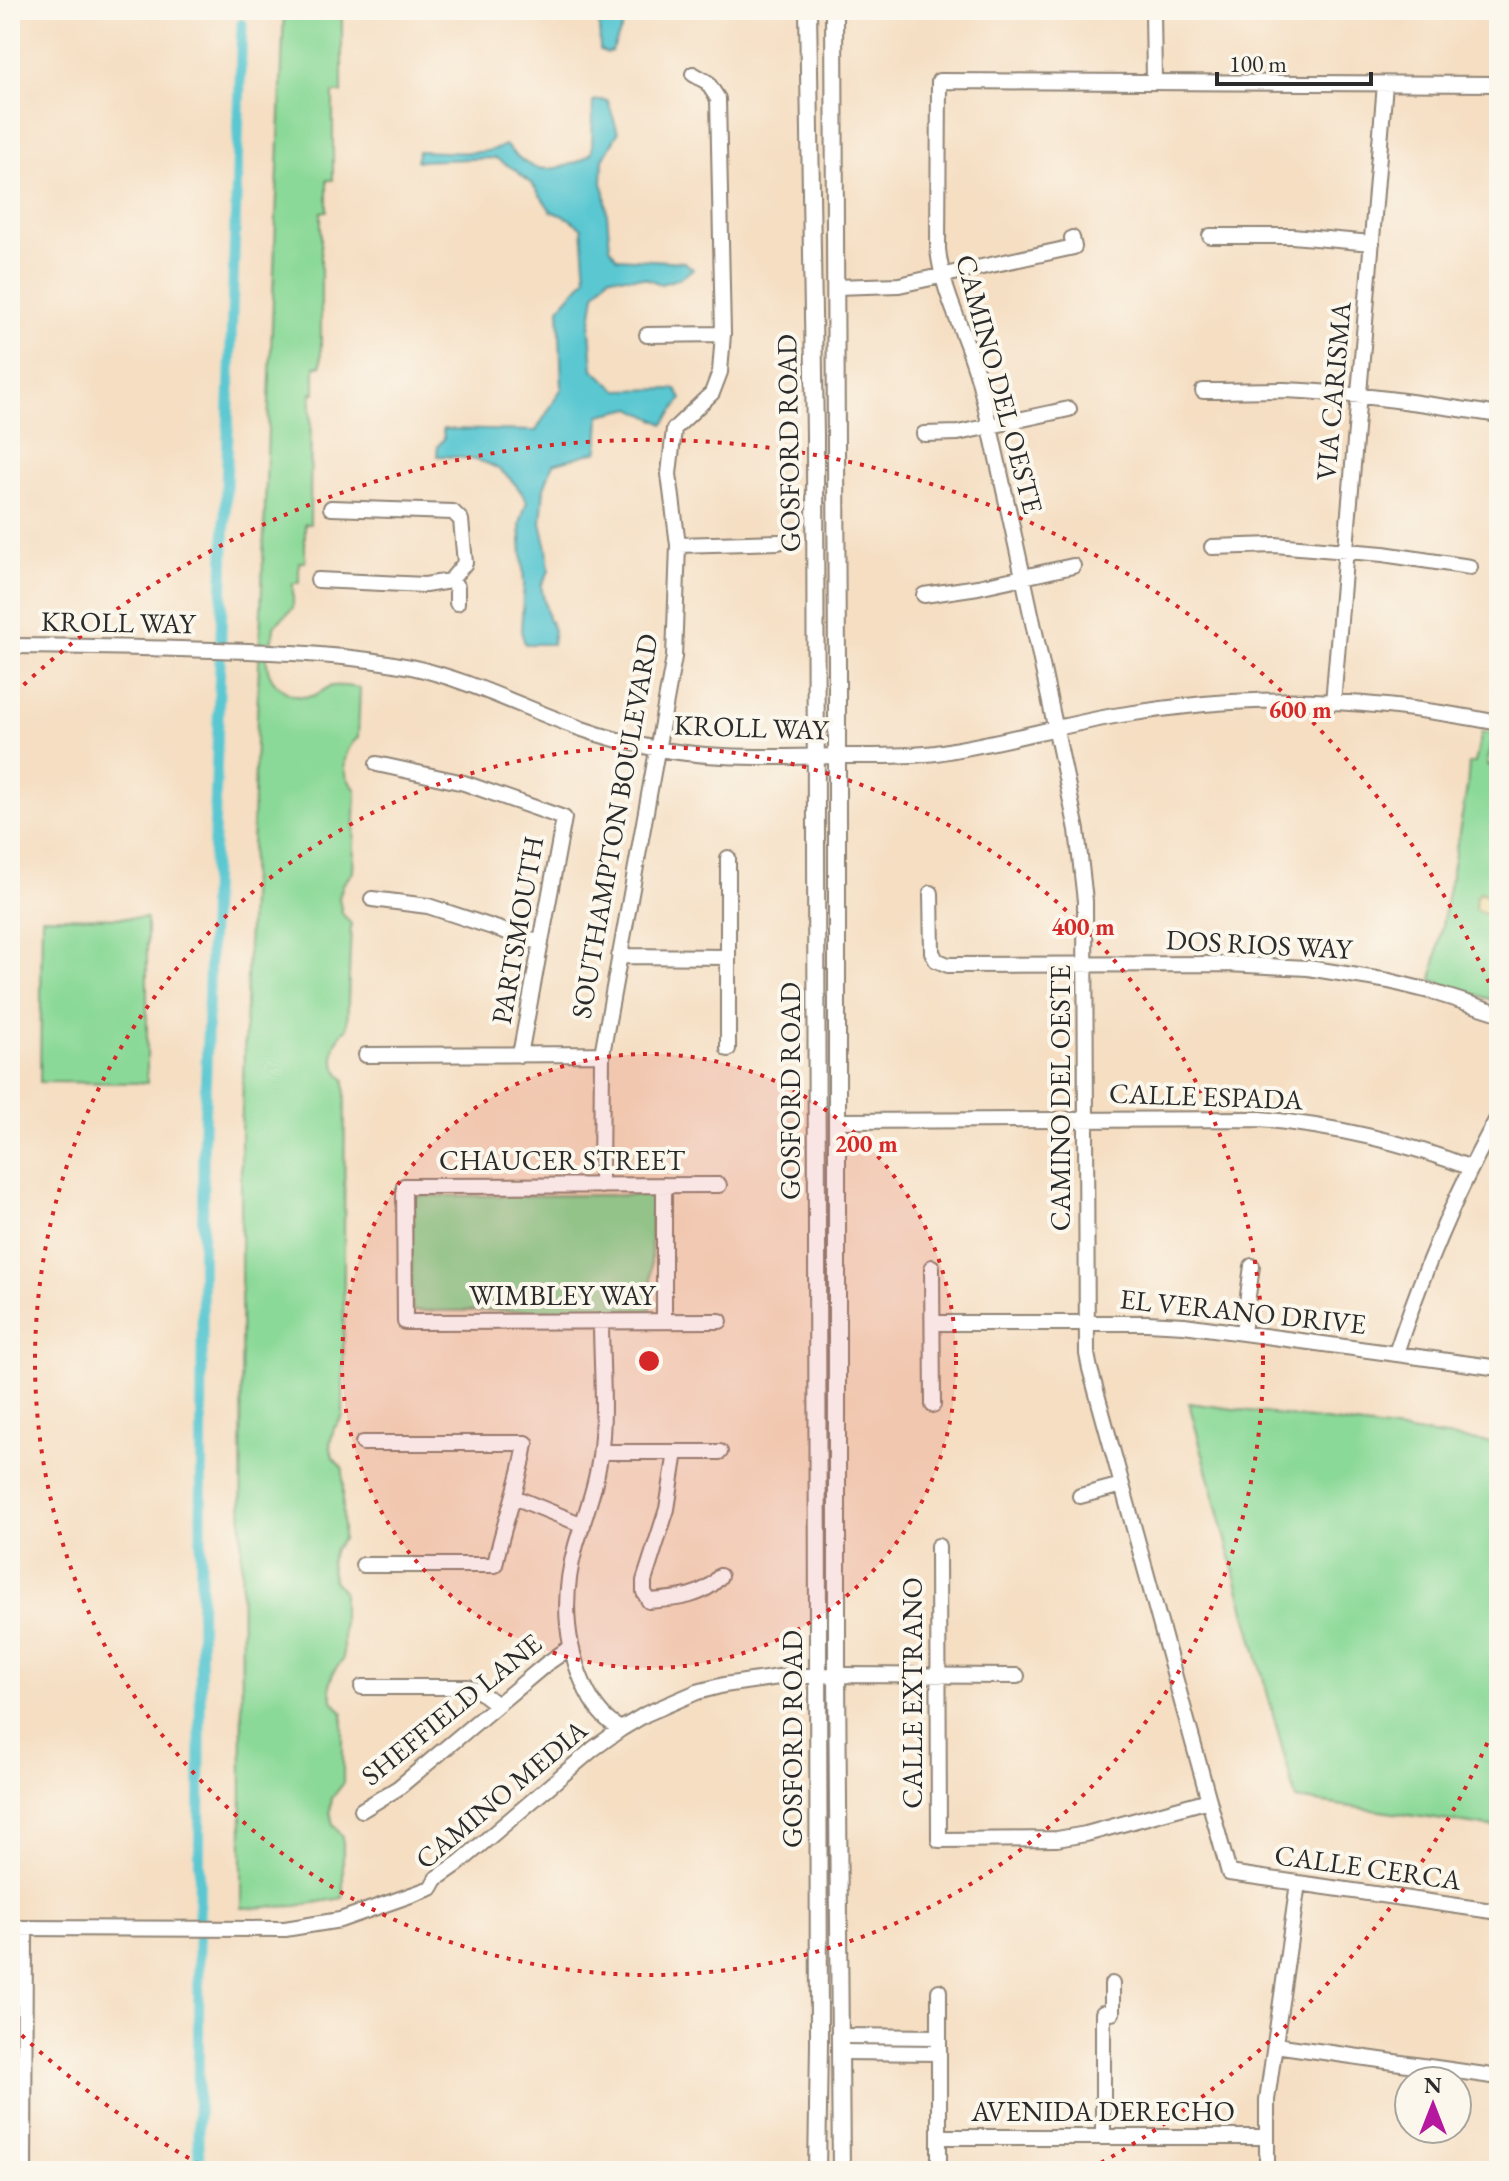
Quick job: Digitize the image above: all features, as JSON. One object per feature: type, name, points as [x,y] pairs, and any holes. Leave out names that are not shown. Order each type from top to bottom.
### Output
[{"type":"main road","name":"GOSFORD ROAD","points":[[808,10],[815,435],[817,2171]]},
{"type":"main road","name":"GOSFORD ROAD","points":[[834,10],[841,2171]]},
{"type":"street","points":[[1153,10],[1154,82],[1499,84]]},
{"type":"street","name":"SOUTHAMPTON BOULEVARD","points":[[601,1186],[602,1054],[674,657],[678,545],[669,474],[674,429],[712,393],[720,372],[723,334],[718,99],[707,82],[693,74]]},
{"type":"street","name":"CAMINO DEL OESTE","points":[[1154,82],[939,81],[938,249],[942,276],[977,375],[1083,865],[1087,1354],[1229,1873]]},
{"type":"street","name":"VIA CARISMA","points":[[1333,703],[1385,84]]},
{"type":"street","points":[[1210,236],[1292,236],[1372,243]]},
{"type":"street","points":[[835,287],[899,285],[1074,247],[1072,238]]},
{"type":"street","points":[[647,335],[723,334]]},
{"type":"street","points":[[1203,391],[1284,390],[1359,396],[1499,415]]},
{"type":"street","points":[[924,434],[958,433],[1069,409]]},
{"type":"street","points":[[318,580],[425,585],[450,581],[465,563],[461,520],[453,512],[331,508]]},
{"type":"street","points":[[678,545],[779,542]]},
{"type":"street","points":[[1212,547],[1275,545],[1346,550],[1470,567]]},
{"type":"street","points":[[924,595],[978,587],[1073,566]]},
{"type":"street","points":[[450,581],[457,587],[457,603]]},
{"type":"street","name":"KROLL WAY","points":[[10,646],[309,654],[412,667],[475,686],[611,738],[657,749],[726,756],[894,756],[930,753],[1125,714],[1210,704],[1333,703],[1414,710],[1499,723]]},
{"type":"street","name":"PARTSMOUTH","points":[[377,764],[464,783],[564,818],[520,1055]]},
{"type":"street","points":[[728,858],[728,1049]]},
{"type":"street","name":"DOS RIOS WAY","points":[[931,893],[932,952],[936,960],[948,965],[1227,964],[1308,968],[1389,981],[1499,1013]]},
{"type":"street","points":[[372,899],[428,906],[541,943]]},
{"type":"street","points":[[619,956],[728,957]]},
{"type":"street","points":[[366,1055],[602,1054]]},
{"type":"street","points":[[1396,1353],[1429,1261],[1499,1115]]},
{"type":"street","name":"CALLE ESPADA","points":[[837,1121],[1260,1119],[1347,1130],[1394,1141],[1471,1168]]},
{"type":"street","points":[[664,1185],[664,1321]]},
{"type":"street","name":"CHAUCER STREET","points":[[405,1322],[404,1186],[719,1185]]},
{"type":"street","points":[[1243,1332],[1252,1266]]},
{"type":"street","points":[[932,1267],[933,1405]]},
{"type":"street","points":[[601,1321],[601,1452],[597,1478],[571,1567],[567,1614],[577,1668],[596,1706],[609,1722],[621,1729]]},
{"type":"street","name":"WIMBLEY WAY","points":[[405,1322],[720,1321]]},
{"type":"street","name":"EL VERANO DRIVE","points":[[933,1323],[1147,1323],[1243,1332],[1499,1368]]},
{"type":"street","points":[[363,1443],[526,1443],[523,1467],[495,1565],[363,1565]]},
{"type":"street","points":[[601,1452],[720,1452]]},
{"type":"street","points":[[676,1452],[667,1509],[646,1573],[644,1592],[649,1601],[673,1599],[701,1592],[714,1585],[720,1576]]},
{"type":"street","points":[[1080,1496],[1122,1485]]},
{"type":"street","points":[[514,1497],[583,1525]]},
{"type":"street","name":"CALLE EXTRANO","points":[[938,1546],[939,1840],[1057,1839],[1209,1800]]},
{"type":"street","name":"SHEFFIELD LANE","points":[[362,1810],[398,1788],[546,1664],[571,1647]]},
{"type":"street","name":"CAMINO MEDIA","points":[[17,1928],[263,1929],[313,1926],[361,1914],[431,1888],[436,1879],[593,1749],[621,1729],[671,1702],[751,1680],[817,1675],[1017,1676]]},
{"type":"street","points":[[362,1687],[468,1687],[497,1705]]},
{"type":"street","name":"CALLE CERCA","points":[[1229,1873],[1499,1912]]},
{"type":"street","points":[[1267,2171],[1267,2100],[1298,1883]]},
{"type":"street","points":[[17,1928],[17,2076],[24,2171]]},
{"type":"street","points":[[1103,2137],[1103,2013],[1112,2013],[1112,1984]]},
{"type":"street","points":[[939,1991],[939,2171]]},
{"type":"street","points":[[841,2044],[939,2037]]},
{"type":"street","points":[[841,2044],[939,2053]]},
{"type":"street","points":[[1275,2045],[1499,2077]]},
{"type":"street","name":"AVENIDA DERECHO","points":[[939,2137],[1267,2137]]},
{"type":"green space","points":[[284,10],[342,10],[342,93],[333,93],[333,180],[327,180],[327,211],[321,212],[321,366],[315,366],[315,393],[311,393],[310,524],[305,524],[305,562],[299,562],[299,583],[293,583],[293,608],[274,626],[267,658],[276,684],[296,696],[312,696],[332,686],[360,688],[358,737],[348,750],[345,764],[347,777],[356,790],[353,872],[343,884],[339,898],[342,913],[351,924],[347,1028],[337,1040],[334,1054],[336,1067],[345,1080],[343,1417],[334,1428],[330,1443],[333,1458],[343,1469],[343,1539],[334,1549],[330,1563],[333,1579],[343,1591],[343,1660],[333,1672],[330,1686],[333,1701],[343,1713],[343,1784],[332,1798],[330,1811],[333,1825],[343,1837],[343,1898],[297,1906],[242,1908],[241,1134]]},
{"type":"green space","points":[[1482,732],[1494,734],[1487,765],[1499,768],[1499,1002],[1432,980],[1469,763],[1475,763]]},
{"type":"green space","points":[[42,917],[147,918],[147,1083],[40,1082]]},
{"type":"green space","points":[[651,1195],[651,1310],[412,1311],[411,1196]]},
{"type":"green space","points":[[1189,1403],[1499,1444],[1499,1828],[1296,1799]]},
{"type":"sand","points":[[1480,892],[1499,901],[1499,921],[1475,909],[1476,897]]},
{"type":"water","points":[[601,14],[620,14],[624,19],[612,51],[607,53],[600,50]]},
{"type":"water","points":[[593,101],[608,101],[618,133],[603,159],[602,183],[610,247],[617,258],[684,262],[693,269],[680,278],[661,284],[645,278],[609,276],[595,294],[590,328],[593,369],[617,390],[676,389],[682,399],[664,424],[632,408],[600,415],[598,451],[553,464],[544,488],[541,523],[549,571],[541,586],[554,630],[552,644],[525,644],[521,631],[524,584],[520,524],[527,501],[499,470],[478,460],[437,456],[438,446],[444,439],[443,429],[536,431],[562,388],[559,308],[586,278],[582,228],[551,211],[533,185],[495,158],[417,161],[418,151],[475,152],[505,145],[533,167],[567,166],[592,152]]},
{"type":"waterway","points":[[200,2171],[203,1157],[242,24]]}]
